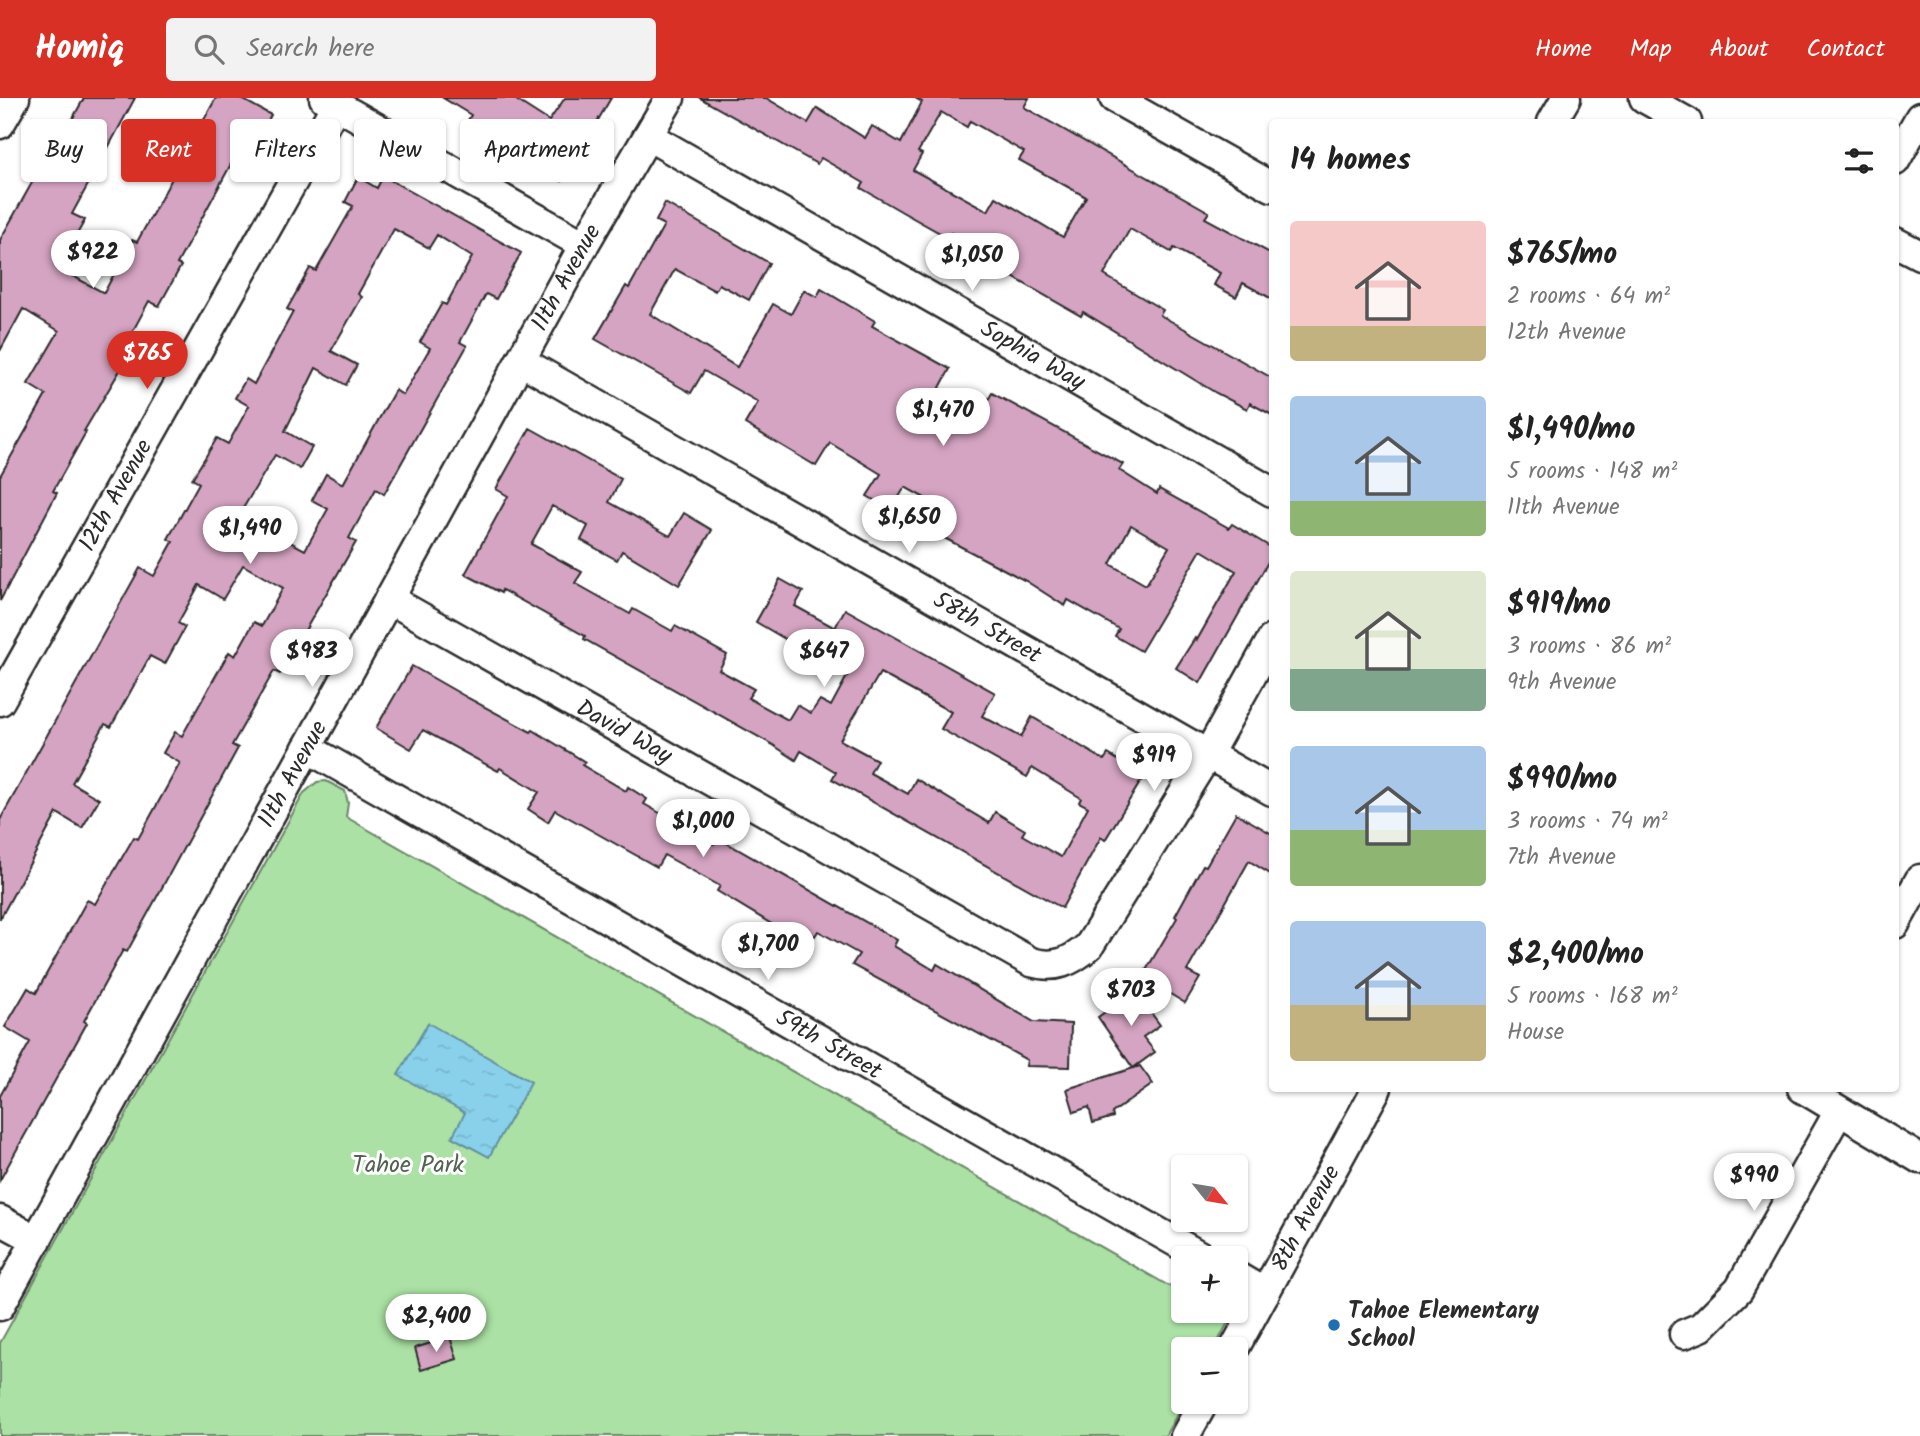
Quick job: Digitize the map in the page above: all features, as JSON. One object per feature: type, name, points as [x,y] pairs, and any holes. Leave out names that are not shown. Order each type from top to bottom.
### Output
[{"type":"street","points":[[0,124],[15,98]]},
{"type":"street","name":"11th Avenue","points":[[0,1306],[584,245],[670,98]]},
{"type":"street","points":[[1114,98],[1269,185]]},
{"type":"street","points":[[1554,119],[1566,98]]},
{"type":"street","points":[[1644,98],[1682,119]]},
{"type":"street","points":[[330,102],[584,245]]},
{"type":"street","name":"12th Avenue","points":[[0,701],[330,102]]},
{"type":"street","points":[[1899,154],[1920,117]]},
{"type":"street","name":"Sophia Way","points":[[648,136],[1269,490]]},
{"type":"street","points":[[1899,244],[1920,255]]},
{"type":"street","name":"58th Street","points":[[521,361],[1269,788]]},
{"type":"street","name":"David Way","points":[[389,598],[1031,962],[1042,965],[1059,965],[1075,958],[1089,946],[1208,754]]},
{"type":"street","points":[[1208,754],[1269,644]]},
{"type":"street","name":"59th Street","points":[[307,748],[1183,1246]]},
{"type":"street","points":[[1899,917],[1920,879]]},
{"type":"street","name":"8th Avenue","points":[[1241,1337],[1375,1092]]},
{"type":"street","points":[[1807,1092],[1838,1113],[1920,1159]]},
{"type":"street","points":[[1685,1334],[1701,1327],[1739,1289],[1838,1113]]},
{"type":"street","points":[[0,1220],[37,1240]]},
{"type":"street","points":[[1248,1283],[1265,1293]]},
{"type":"street","points":[[1185,1436],[1197,1414]]},
{"type":"green space","name":"Tahoe Park","points":[[326,781],[345,791],[348,803],[346,817],[1171,1287],[1171,1323],[1228,1323],[1220,1337],[1171,1337],[1171,1414],[1177,1414],[1165,1436],[0,1436],[0,1343],[304,793],[317,782]]},
{"type":"water","points":[[428,1023],[531,1082],[489,1157],[452,1137],[465,1113],[398,1075]]},
{"type":"building","points":[[84,98],[135,98],[124,119],[121,119],[107,150],[107,119],[72,119]]},
{"type":"building","points":[[216,98],[240,98],[271,115],[269,119],[230,119],[230,166],[177,264],[181,266],[159,306],[149,301],[128,340],[141,347],[131,366],[125,362],[84,431],[86,432],[53,491],[57,493],[0,601],[0,476],[46,395],[28,384],[59,331],[23,309],[0,351],[0,240],[32,182],[89,182],[72,214],[85,220],[58,268],[104,293],[132,240],[137,242],[170,182],[216,182],[216,119],[204,119]]},
{"type":"building","points":[[443,98],[513,98],[546,119],[469,119],[471,115]]},
{"type":"building","points":[[565,98],[611,98],[599,119],[550,119]]},
{"type":"building","points":[[700,98],[766,98],[808,123],[817,108],[865,138],[872,126],[901,143],[922,102],[915,98],[1029,98],[1024,107],[1209,212],[1205,218],[1269,252],[1269,297],[1243,283],[1236,297],[1214,285],[1220,273],[1174,248],[1171,252],[1130,229],[1104,275],[1163,310],[1160,315],[1269,376],[1269,413],[1250,403],[1247,409],[1216,393],[1083,312],[1081,316],[997,268],[1000,262],[951,233],[949,238],[861,188],[864,183],[821,158],[817,164]],"holes":[[[941,112],[967,127],[970,121],[1024,152],[1019,160],[1086,197],[1063,237],[996,197],[988,211],[913,170],[922,154],[918,152]]]},
{"type":"building","points":[[355,182],[367,182],[377,188],[380,182],[394,182],[521,253],[496,299],[486,294],[460,342],[467,346],[384,494],[376,489],[349,538],[356,542],[280,674],[274,671],[232,745],[238,748],[127,952],[123,950],[84,1021],[87,1023],[0,1180],[0,1096],[30,1042],[5,1027],[28,988],[36,993],[87,900],[95,904],[134,837],[138,839],[180,763],[163,753],[175,732],[182,736],[229,652],[235,656],[254,622],[262,626],[283,588],[243,565],[223,599],[199,585],[178,623],[185,627],[165,664],[150,656],[111,727],[105,724],[72,783],[99,799],[82,828],[57,813],[0,919],[0,820],[140,568],[154,576],[173,542],[168,539],[199,483],[192,479],[217,438],[228,444],[249,406],[235,398],[246,379],[254,384],[293,312],[287,309],[310,268],[316,271],[353,206],[345,202]],"holes":[[[394,229],[429,248],[437,235],[472,257],[446,305],[442,303],[420,342],[430,348],[403,395],[395,390],[343,484],[326,474],[312,500],[328,509],[305,550],[239,515],[275,455],[300,469],[312,447],[285,431],[316,368],[346,385],[357,365],[331,351],[362,297],[358,294]]]},
{"type":"building","points":[[665,203],[769,263],[749,300],[719,284],[715,291],[675,269],[650,314],[737,367],[773,304],[791,314],[804,290],[817,297],[821,289],[875,321],[872,326],[950,369],[936,395],[977,419],[992,393],[1123,464],[1119,470],[1157,494],[1159,489],[1229,528],[1232,524],[1269,546],[1269,560],[1200,683],[1176,668],[1195,638],[1197,640],[1236,571],[1201,550],[1141,651],[1115,636],[1119,629],[1068,600],[1065,606],[1026,581],[931,531],[943,508],[905,487],[891,510],[867,496],[881,474],[830,443],[816,466],[745,424],[758,402],[704,371],[691,393],[595,339],[626,286],[629,288],[664,225],[656,221]],"holes":[[[1131,525],[1169,547],[1146,585],[1110,564]]]},
{"type":"building","points":[[530,428],[621,479],[609,502],[670,536],[684,513],[712,530],[679,585],[622,551],[617,560],[581,540],[588,526],[552,506],[531,544],[582,572],[575,583],[630,614],[633,609],[672,631],[675,626],[727,655],[719,670],[754,689],[748,698],[788,720],[797,705],[811,713],[820,700],[831,706],[852,667],[815,646],[811,654],[756,622],[780,579],[803,592],[795,606],[835,628],[845,609],[995,693],[982,716],[1021,737],[1032,717],[1104,760],[1108,754],[1144,776],[1105,840],[1101,837],[1062,908],[832,779],[836,772],[801,751],[796,760],[584,639],[585,636],[502,590],[501,593],[465,574],[508,496],[496,489]],"holes":[[[880,673],[951,712],[941,729],[1027,777],[1032,768],[1081,798],[1079,802],[1088,807],[1061,857],[1022,835],[1025,830],[995,812],[989,823],[916,779],[908,794],[870,773],[877,760],[840,740]]]},
{"type":"building","points":[[412,666],[531,732],[533,730],[585,762],[582,765],[626,791],[628,787],[647,799],[644,804],[714,844],[718,838],[897,940],[894,946],[934,970],[937,964],[1034,1022],[1071,1024],[1070,1067],[1026,1066],[1027,1060],[852,965],[859,954],[818,931],[815,936],[799,927],[793,937],[717,891],[720,886],[664,855],[657,867],[555,810],[548,822],[528,809],[539,792],[500,768],[498,771],[423,730],[411,749],[376,728]]},
{"type":"building","points":[[1236,813],[1269,832],[1269,873],[1249,861],[1187,971],[1200,978],[1185,1003],[1142,977],[1177,918],[1175,916],[1203,865],[1206,866]]},
{"type":"building","points":[[1135,991],[1160,1025],[1143,1037],[1155,1052],[1133,1068],[1098,1017]]},
{"type":"building","points":[[1140,1066],[1153,1084],[1112,1113],[1113,1117],[1093,1123],[1089,1107],[1074,1112],[1067,1089]]},
{"type":"building","points":[[450,1337],[457,1359],[421,1370],[415,1348]]},
{"type":"place","name":"Tahoe Elementary School","points":[[1334,1325]]}]
